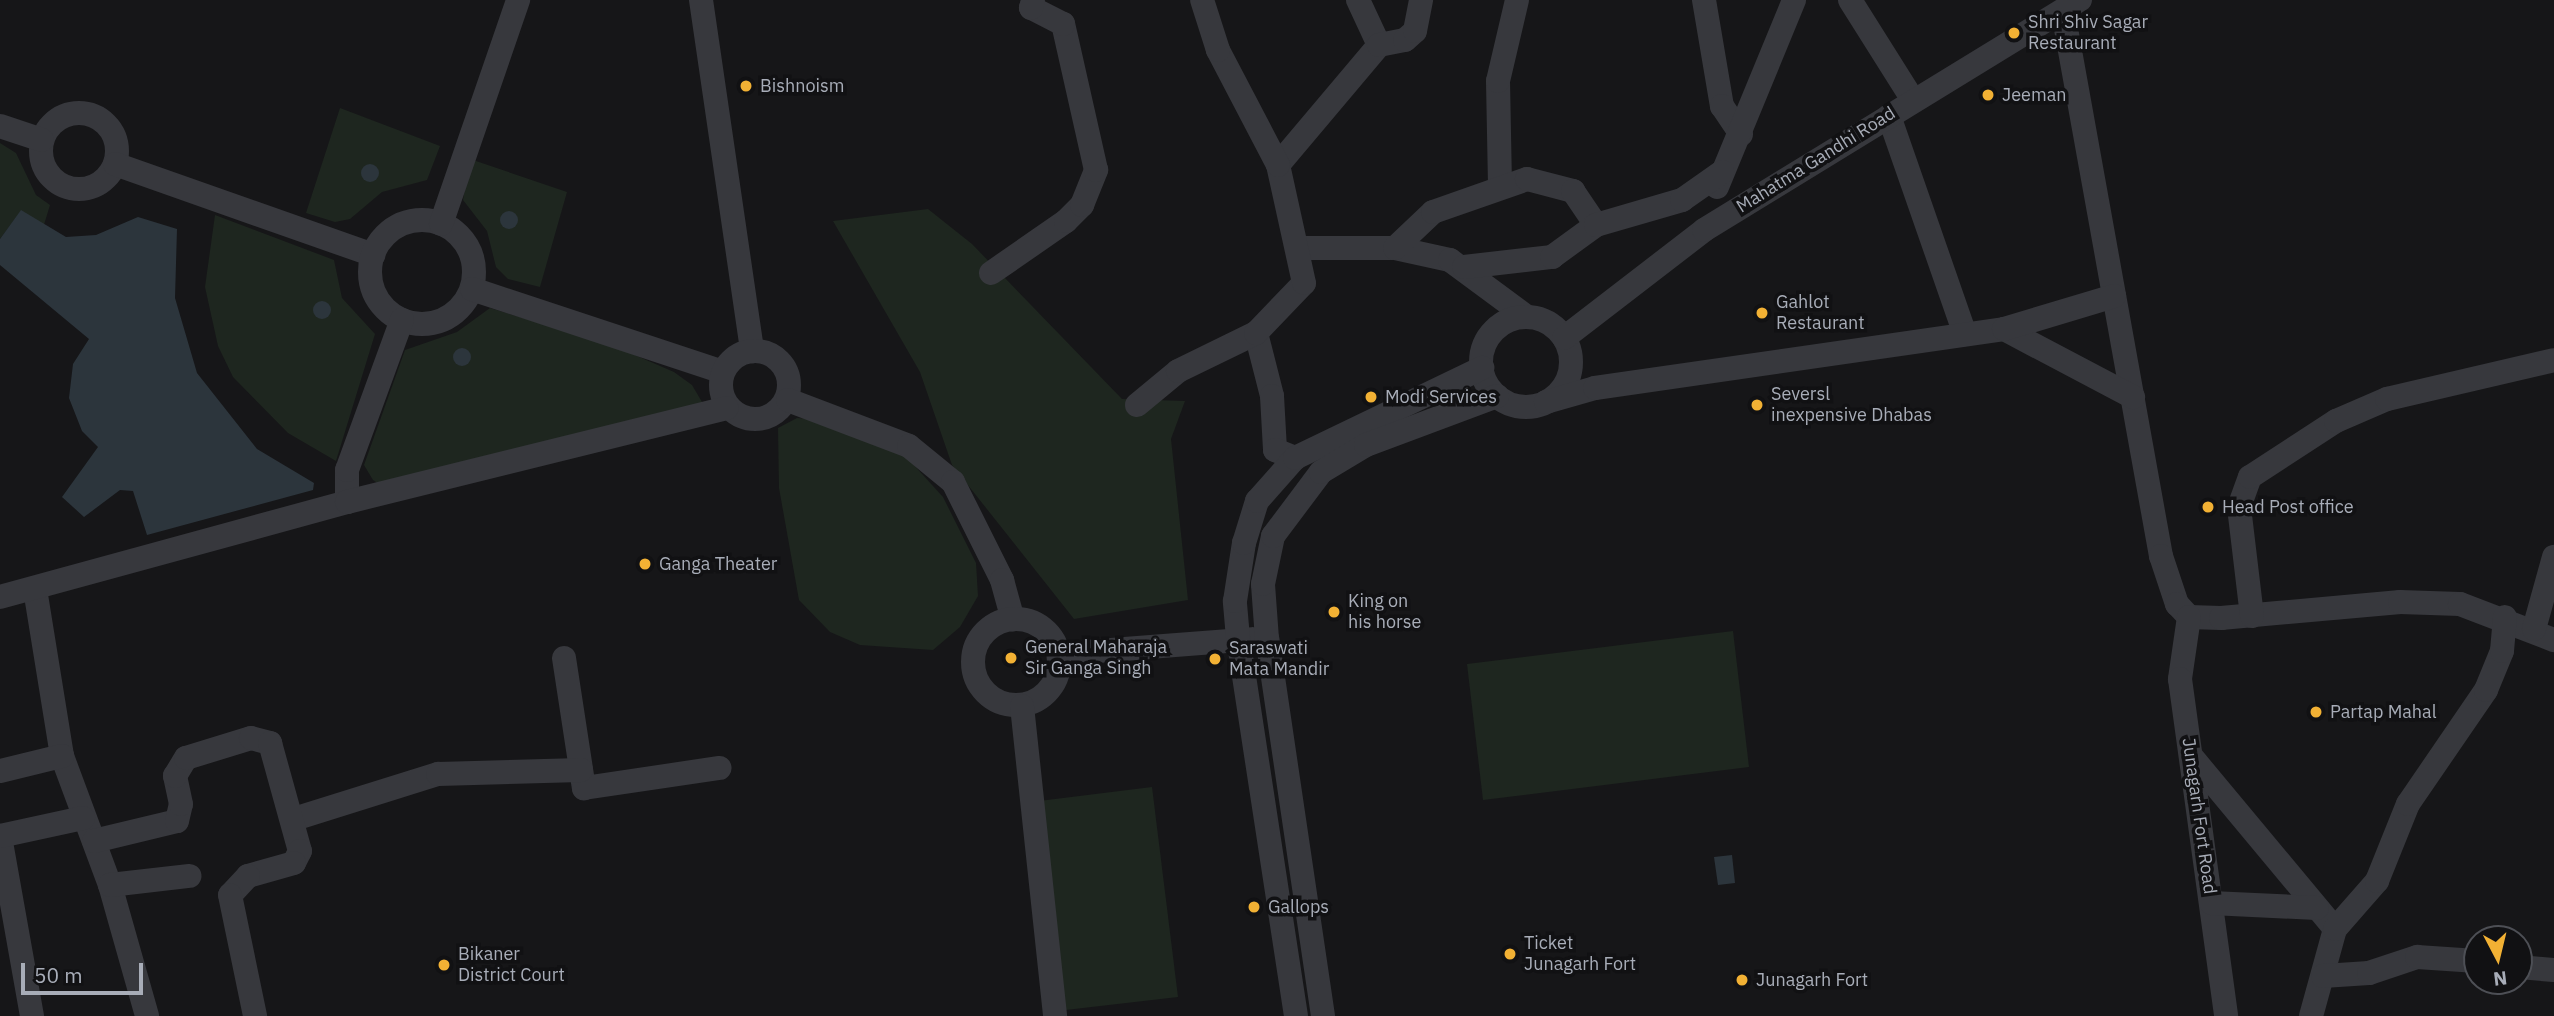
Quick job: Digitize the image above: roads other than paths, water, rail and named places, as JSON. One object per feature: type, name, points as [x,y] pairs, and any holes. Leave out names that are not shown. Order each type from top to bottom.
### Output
[{"type":"street","points":[[441,224],[518,0]]},
{"type":"street","points":[[701,0],[752,351]]},
{"type":"street","points":[[991,273],[1066,220],[1082,205],[1096,170],[1063,24],[1031,8],[1033,0]]},
{"type":"street","points":[[1137,405],[1187,365],[1256,333],[1304,283],[1278,165],[1218,50],[1202,0]]},
{"type":"street","points":[[1358,0],[1379,45]]},
{"type":"street","points":[[1278,165],[1379,45],[1405,40],[1416,31],[1421,0]]},
{"type":"street","points":[[1500,185],[1499,65],[1517,0]]},
{"type":"street","points":[[1704,0],[1722,106],[1741,134]]},
{"type":"street","points":[[1704,230],[1722,172],[1741,134],[1794,0]]},
{"type":"street","points":[[1858,5],[1913,100]]},
{"type":"street","points":[[2072,6],[2114,296],[2166,580],[2189,617],[2252,615],[2400,602],[2460,604],[2505,617],[2544,634],[2554,556]]},
{"type":"street","name":"Mahatma Gandhi Road","points":[[1564,338],[1704,230],[1913,100],[2072,6]]},
{"type":"street","points":[[90,115],[113,134],[115,164],[94,186],[65,187],[44,168],[42,140],[61,117],[90,115]]},
{"type":"street","points":[[1889,116],[1965,334]]},
{"type":"street","points":[[0,126],[42,140]]},
{"type":"street","points":[[115,164],[373,255]]},
{"type":"street","points":[[1298,248],[1395,248],[1464,267],[1552,257],[1596,225],[1682,200],[1722,172]]},
{"type":"street","points":[[1395,248],[1433,212],[1500,185],[1545,179],[1564,185],[1596,225]]},
{"type":"street","points":[[441,224],[470,250],[472,289],[444,320],[402,320],[376,297],[373,255],[401,225],[441,224]]},
{"type":"street","points":[[1464,267],[1527,317],[1548,323],[1564,338],[1570,370],[1562,389],[1546,402]]},
{"type":"street","points":[[472,289],[723,372]]},
{"type":"street","points":[[1527,317],[1496,329],[1484,347],[1482,368],[1497,396],[1515,405],[1546,402],[1595,388],[2004,328],[2114,296]]},
{"type":"street","points":[[346,502],[347,470],[402,320]]},
{"type":"street","points":[[2004,328],[2133,397]]},
{"type":"street","points":[[1256,333],[1272,397],[1275,450],[1295,458]]},
{"type":"street","points":[[727,408],[723,372],[737,355],[752,351],[777,358],[786,370],[788,400]]},
{"type":"street","points":[[2252,615],[2239,507],[2250,477],[2336,421],[2387,399],[2484,371],[2554,360]]},
{"type":"street","points":[[1296,1016],[1238,638],[1235,601],[1244,542],[1264,490],[1295,458],[1482,368]]},
{"type":"street","points":[[1323,1016],[1267,639],[1269,553],[1300,493],[1366,444],[1497,396]]},
{"type":"street","points":[[147,1016],[110,885],[62,756],[12,590],[346,502],[727,408],[758,419],[788,400]]},
{"type":"street","points":[[788,400],[909,446],[953,482],[1002,580],[1013,620]]},
{"type":"street","name":"Junagarh Fort Road","points":[[2189,617],[2180,662],[2226,1016]]},
{"type":"street","points":[[2311,1016],[2335,929],[2377,881],[2408,804],[2486,690],[2499,659],[2505,617]]},
{"type":"street","points":[[1013,620],[1035,622],[1059,654],[1055,684],[1022,706],[988,698],[974,677],[973,649],[983,633],[1013,620]]},
{"type":"street","points":[[1059,654],[1238,638],[1267,639]]},
{"type":"street","points":[[565,658],[584,788],[720,768]]},
{"type":"street","points":[[1022,706],[1055,1016]]},
{"type":"street","points":[[94,841],[169,827],[181,813],[177,768],[186,758],[251,738],[270,743],[294,819],[300,851],[294,863],[248,876],[230,895],[256,1016]]},
{"type":"street","points":[[2191,755],[2335,929]]},
{"type":"street","points":[[0,771],[62,756]]},
{"type":"street","points":[[294,819],[438,775],[581,770]]},
{"type":"street","points":[[32,1016],[0,835],[83,818]]},
{"type":"street","points":[[110,885],[189,876]]},
{"type":"street","points":[[2211,903],[2317,908]]},
{"type":"street","points":[[2323,976],[2369,973],[2417,957],[2463,960]]},
{"type":"street","points":[[2533,968],[2554,970]]},
{"type":"place","name":"Shri Shiv Sagar Restaurant","points":[[2014,33]]},
{"type":"place","name":"Bishnoism","points":[[746,86]]},
{"type":"place","name":"Jeeman","points":[[1988,95]]},
{"type":"place","name":"Gahlot Restaurant","points":[[1762,313]]},
{"type":"place","name":"Modi Services","points":[[1371,397]]},
{"type":"place","name":"Seversl inexpensive Dhabas","points":[[1757,405]]},
{"type":"place","name":"Head Post office","points":[[2208,507]]},
{"type":"place","name":"Ganga Theater","points":[[645,564]]},
{"type":"place","name":"King on his horse","points":[[1334,612]]},
{"type":"place","name":"General Maharaja Sir Ganga Singh","points":[[1011,658]]},
{"type":"place","name":"Saraswati Mata Mandir","points":[[1215,659]]},
{"type":"place","name":"Partap Mahal","points":[[2316,712]]},
{"type":"place","name":"Gallops","points":[[1254,907]]},
{"type":"place","name":"Ticket Junagarh Fort","points":[[1510,954]]},
{"type":"place","name":"Bikaner District Court","points":[[444,965]]},
{"type":"place","name":"Junagarh Fort","points":[[1742,980]]}]
